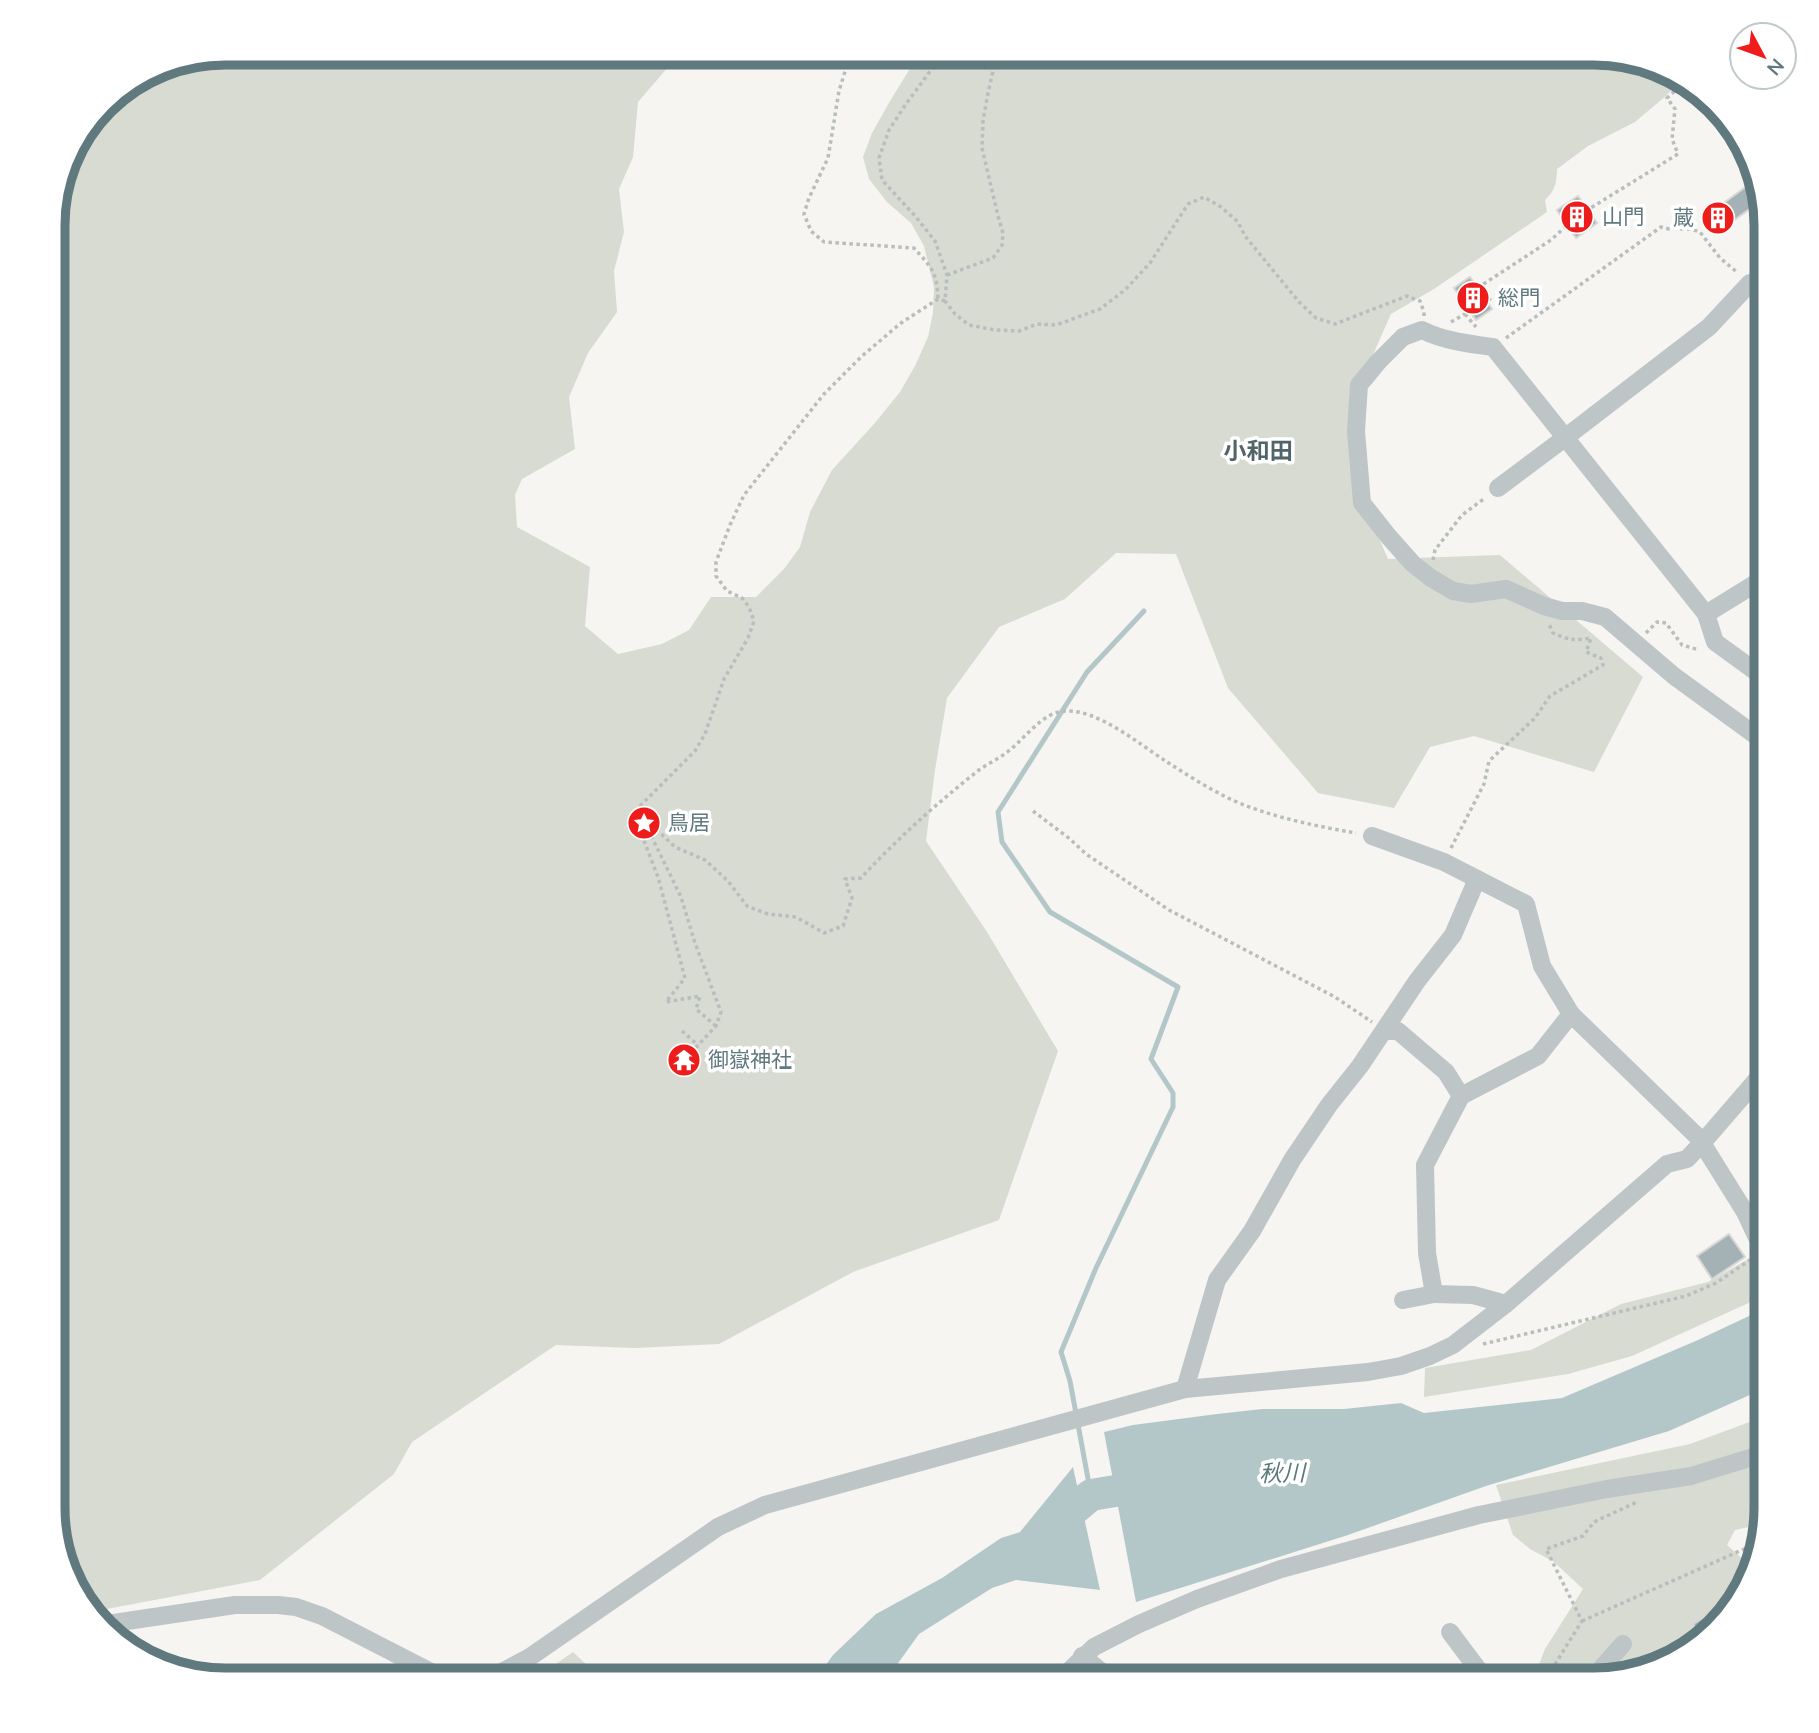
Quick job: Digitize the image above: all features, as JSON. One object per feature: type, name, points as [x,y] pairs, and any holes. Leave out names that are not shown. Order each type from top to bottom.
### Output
[{"type":"street","points":[[1497,488],[1709,327],[1751,283]]},
{"type":"street","points":[[1754,670],[1716,642],[1706,614],[1566,437],[1499,343],[1474,345],[1427,332],[1403,337],[1359,385],[1356,430],[1362,503],[1413,564],[1453,591],[1471,594],[1506,589],[1562,611],[1582,611],[1605,617],[1674,676],[1754,734]]},
{"type":"street","points":[[1706,614],[1754,584]]},
{"type":"street","points":[[1372,836],[1444,862],[1526,904],[1542,965],[1571,1014],[1703,1142],[1754,1083]]},
{"type":"street","points":[[1185,1389],[1217,1280],[1252,1230],[1292,1160],[1329,1105],[1453,935],[1477,879]]},
{"type":"street","points":[[1434,1294],[1426,1252],[1426,1165],[1461,1096],[1538,1055],[1571,1014]]},
{"type":"street","points":[[1385,1031],[1398,1031],[1446,1072],[1461,1096]]},
{"type":"street","points":[[509,1668],[540,1651],[718,1527],[752,1510],[814,1490],[1185,1389],[1368,1372],[1401,1366],[1430,1356],[1453,1345],[1506,1304],[1667,1164],[1687,1159],[1702,1143],[1754,1231]]},
{"type":"street","points":[[1404,1300],[1434,1294],[1473,1295],[1506,1304]]},
{"type":"street","points":[[1072,1668],[1094,1647],[1150,1619],[1281,1569],[1479,1515],[1607,1489],[1691,1476],[1754,1457]]},
{"type":"street","points":[[114,1623],[235,1605],[296,1607],[322,1616],[424,1668]]},
{"type":"street","points":[[1450,1632],[1477,1668]]},
{"type":"street","points":[[1602,1668],[1623,1644]]},
{"type":"street","points":[[1082,1656],[1097,1668]]},
{"type":"path","points":[[847,65],[839,91],[828,158],[804,214],[811,231],[824,242],[914,248],[929,264],[937,280],[938,299]]},
{"type":"path","points":[[937,65],[889,130],[879,158],[882,180],[935,241],[947,275],[945,301]]},
{"type":"path","points":[[947,275],[993,258],[1002,245],[1003,233],[982,148],[983,121],[996,65]]},
{"type":"path","points":[[716,1026],[696,1009],[700,996],[666,1002],[685,978],[658,877],[634,815],[695,751],[705,734],[724,679],[748,638],[754,621],[742,598],[727,591],[716,576],[716,562],[744,495],[824,394],[862,356],[901,323],[938,299],[945,301],[955,314],[970,325],[995,330],[1019,331],[1037,324],[1056,325],[1100,309],[1125,290],[1150,263],[1188,204],[1205,197],[1222,207],[1238,222],[1245,236],[1299,303],[1316,318],[1335,324],[1407,296],[1420,302],[1427,332],[1490,299],[1482,285],[1551,240],[1576,217],[1678,154],[1672,139],[1675,109],[1667,98],[1677,89]]},
{"type":"path","points":[[1499,343],[1661,227],[1700,232],[1720,258],[1751,283]]},
{"type":"path","points":[[1431,578],[1434,550],[1462,515],[1497,488]]},
{"type":"path","points":[[1444,862],[1484,784],[1489,761],[1535,718],[1550,696],[1603,665],[1601,658],[1586,652],[1591,638],[1574,641],[1553,633],[1549,625],[1551,617],[1562,611]]},
{"type":"path","points":[[1634,642],[1643,638],[1647,630],[1657,622],[1665,623],[1682,645],[1708,650],[1716,642]]},
{"type":"path","points":[[636,810],[675,847],[705,860],[728,881],[747,906],[768,914],[796,917],[824,933],[843,926],[852,898],[845,879],[861,878],[886,851],[940,803],[981,769],[1007,752],[1035,726],[1063,710],[1079,712],[1103,721],[1229,798],[1304,822],[1372,836]]},
{"type":"path","points":[[1033,811],[1086,854],[1169,910],[1335,998],[1385,1031]]},
{"type":"path","points":[[641,815],[681,897],[721,1012],[716,1026],[687,1058]]},
{"type":"path","points":[[682,1031],[698,1045]]},
{"type":"path","points":[[1481,1345],[1686,1296],[1716,1283],[1754,1261]]},
{"type":"path","points":[[1582,1621],[1546,1549],[1583,1536],[1594,1522],[1645,1499]]},
{"type":"path","points":[[1553,1668],[1582,1621],[1749,1547]]},
{"type":"shaded area","points":[[670,65],[638,102],[633,157],[619,189],[624,232],[614,271],[617,312],[588,353],[569,397],[575,449],[522,479],[515,495],[517,527],[590,567],[585,626],[618,654],[662,644],[689,630],[711,597],[756,597],[784,569],[800,547],[810,512],[832,470],[900,392],[915,366],[928,337],[933,313],[934,287],[924,246],[911,223],[887,202],[869,179],[863,157],[872,133],[913,65],[1604,65],[1635,70],[1674,86],[1635,122],[1588,146],[1557,169],[1555,186],[1545,200],[1547,212],[1434,289],[1391,314],[1349,409],[1355,482],[1388,559],[1500,555],[1643,677],[1594,772],[1474,736],[1430,747],[1394,808],[1318,793],[1228,688],[1176,554],[1116,553],[1065,599],[999,627],[947,698],[926,841],[987,932],[1058,1051],[999,1220],[853,1272],[719,1344],[635,1348],[556,1345],[412,1442],[394,1474],[260,1580],[102,1610],[86,1588],[77,1569],[70,1549],[65,1518],[65,215],[70,184],[81,154],[105,119],[119,105],[154,81],[204,66]]},
{"type":"shaded area","points":[[1754,1256],[1754,1300],[1632,1356],[1568,1374],[1424,1397],[1425,1368],[1531,1350],[1621,1304],[1708,1282]]},
{"type":"shaded area","points":[[1754,1420],[1753,1526],[1735,1530],[1727,1545],[1745,1561],[1738,1579],[1721,1606],[1683,1641],[1665,1652],[1635,1663],[1604,1668],[1538,1668],[1545,1649],[1583,1589],[1554,1562],[1530,1549],[1513,1535],[1496,1485],[1690,1444]]},
{"type":"shaded area","points":[[573,1652],[590,1668],[550,1668]]},
{"type":"water","points":[[1754,1314],[1754,1393],[1669,1431],[1486,1486],[1348,1535],[1136,1602],[1104,1432],[1133,1425],[1262,1409],[1344,1409],[1401,1403],[1424,1413],[1562,1398]]},
{"type":"water","points":[[1073,1467],[1100,1590],[1016,1580],[992,1588],[919,1634],[895,1668],[824,1668],[833,1655],[876,1614],[942,1578],[1001,1538],[1020,1532]]},
{"type":"building","points":[[1749,184],[1753,206],[1718,232],[1704,214],[1719,203],[1721,205]]},
{"type":"building","name":"山門","points":[[1578,196],[1597,223],[1576,238],[1557,210]]},
{"type":"building","name":"総門","points":[[1470,277],[1492,309],[1476,320],[1454,288]]},
{"type":"building","points":[[1729,1234],[1745,1257],[1712,1279],[1697,1256]]},
{"type":"building","points":[[1721,1606],[1697,1630],[1693,1624]]},
{"type":"waterway","points":[[1091,1495],[1070,1381],[1061,1352],[1096,1268],[1173,1107],[1173,1093],[1151,1059],[1178,987],[1050,912],[1002,842],[998,812],[1087,672],[1144,611]]},
{"type":"waterway","name":"秋川","points":[[1049,1530],[1091,1495],[1158,1484]]},
{"type":"place","name":"山門","points":[[1577,217]]},
{"type":"place","name":"蔵","points":[[1718,218]]},
{"type":"place","name":"総門","points":[[1473,298]]},
{"type":"place","name":"鳥居","points":[[644,823]]},
{"type":"place","name":"御嶽神社","points":[[684,1060]]},
{"type":"district","name":"小和田","points":[[1258,451]]}]
